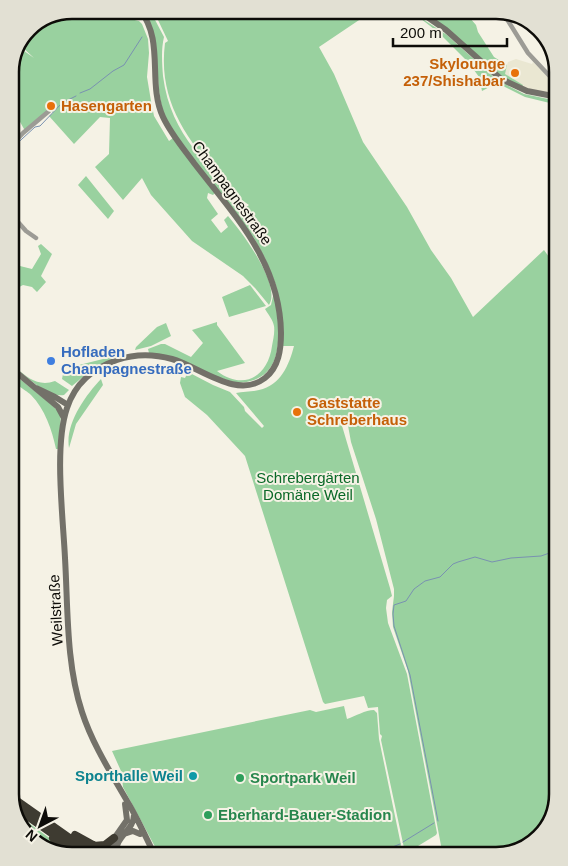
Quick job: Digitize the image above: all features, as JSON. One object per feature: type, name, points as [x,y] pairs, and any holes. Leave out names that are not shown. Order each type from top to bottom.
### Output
[{"type":"highway","points":[[19,802],[83,847]]},
{"type":"highway","points":[[22,813],[71,847]]},
{"type":"highway","points":[[23,815],[58,845]]},
{"type":"highway","points":[[50,823],[63,827],[93,846],[106,845],[114,838]]},
{"type":"main road","name":"Champagnestraße","points":[[68,405],[69,396],[89,375],[104,365],[123,358],[145,355],[173,360],[229,384],[246,386],[258,382],[269,374],[275,366],[280,349],[281,332],[278,303],[274,284],[261,253],[246,230],[176,139],[161,114],[156,91],[153,38],[146,19]]},
{"type":"main road","points":[[430,19],[446,30],[502,79],[527,91],[549,95]]},
{"type":"main road","points":[[19,375],[32,386],[54,400],[68,405]]},
{"type":"main road","points":[[54,400],[69,396]]},
{"type":"main road","points":[[54,400],[64,420]]},
{"type":"main road","name":"Weilstraße","points":[[68,405],[61,442],[73,678],[88,728],[140,834],[150,847]]},
{"type":"main road","name":"Weilstraße","points":[[119,789],[133,811],[150,847]]},
{"type":"main road","points":[[111,847],[114,838],[126,824],[128,816],[125,804]]},
{"type":"main road","points":[[116,847],[134,821],[133,811]]},
{"type":"main road","points":[[126,824],[134,821]]},
{"type":"main road","points":[[134,821],[140,826]]},
{"type":"main road","points":[[123,835],[133,831],[140,834]]},
{"type":"street","points":[[508,21],[527,51],[549,75]]},
{"type":"street","points":[[19,137],[49,111]]},
{"type":"street","points":[[19,223],[36,238]]},
{"type":"shaded area","points":[[516,59],[532,64],[533,62],[549,78],[549,93],[522,87],[504,74],[508,62]]},
{"type":"green space","points":[[72,19],[130,19],[139,21],[142,24],[148,39],[147,77],[154,116],[169,141],[173,138],[215,193],[213,195],[208,193],[207,198],[218,214],[211,220],[221,233],[228,227],[224,220],[228,216],[250,245],[270,285],[272,296],[269,305],[243,276],[192,241],[151,195],[142,178],[123,200],[95,167],[109,154],[110,118],[100,117],[74,144],[49,116],[53,113],[50,109],[24,129],[19,120],[19,68],[23,50],[34,58],[24,48],[37,32],[51,23]]},
{"type":"green space","name":"Schrebergärten Domäne Weil","points":[[148,19],[155,19],[164,37],[162,51],[163,76],[167,98],[174,116],[183,133],[205,163],[245,208],[249,205],[237,195],[206,160],[176,115],[170,99],[164,63],[165,43],[168,41],[158,19],[361,19],[319,47],[334,74],[363,142],[407,207],[431,250],[451,278],[473,317],[544,250],[549,257],[549,801],[545,815],[534,832],[517,843],[503,847],[441,847],[408,671],[393,627],[394,589],[376,519],[351,442],[347,420],[340,419],[392,596],[387,600],[388,623],[407,674],[437,833],[414,847],[404,847],[381,740],[378,707],[368,708],[364,696],[325,704],[323,702],[245,456],[207,415],[185,397],[180,383],[181,377],[185,378],[188,372],[230,392],[262,428],[264,426],[236,393],[259,390],[273,384],[287,367],[294,346],[282,346],[276,285],[254,238],[178,140],[167,121],[161,101],[156,48]]},
{"type":"green space","points":[[421,19],[447,35],[497,80],[524,94],[549,99],[549,103],[525,97],[497,83],[482,91],[479,77],[469,63],[438,32]]},
{"type":"green space","points":[[431,19],[471,19],[494,57],[507,65],[505,74],[523,85],[522,87],[508,81]]},
{"type":"green space","points":[[86,176],[114,211],[108,219],[78,185]]},
{"type":"green space","points":[[41,244],[52,254],[41,276],[46,282],[37,292],[32,287],[23,285],[19,287],[19,265],[32,269],[41,254],[38,246]]},
{"type":"green space","points":[[250,285],[266,306],[229,317],[222,297]]},
{"type":"green space","points":[[273,296],[275,296],[278,325],[276,353],[272,365],[264,375],[252,381],[235,383],[149,353],[148,349],[165,344],[191,357],[203,343],[192,330],[217,322],[217,325],[245,363],[217,371],[236,380],[253,378],[260,373],[270,357],[274,328],[273,322],[265,309],[271,305]]},
{"type":"green space","points":[[166,323],[171,336],[151,346],[135,350],[157,327]]},
{"type":"green space","points":[[119,355],[119,357],[95,367],[72,386],[62,379],[63,374],[79,365]]},
{"type":"green space","points":[[19,370],[34,381],[49,383],[55,381],[69,390],[64,395],[58,395],[38,386]]},
{"type":"green space","points":[[19,378],[60,414],[58,449],[56,449],[44,413],[31,395],[19,386]]},
{"type":"green space","points":[[101,379],[103,385],[76,424],[69,448],[70,429],[73,420],[83,402]]},
{"type":"green space","name":"Sportpark Weil","points":[[344,706],[347,719],[371,710],[377,713],[379,739],[400,847],[155,847],[123,787],[121,771],[112,751],[310,710],[316,712]]},
{"type":"green space","points":[[26,821],[56,845],[45,840],[34,832]]},
{"type":"waterway","points":[[80,93],[90,89],[124,65],[142,37]]},
{"type":"waterway","points":[[19,142],[35,127],[40,126],[62,103],[76,96]]},
{"type":"waterway","points":[[438,821],[410,675],[394,626],[394,605],[406,601],[414,589],[425,581],[440,577],[453,564],[458,562],[475,557],[492,562],[511,558],[541,556],[549,553]]},
{"type":"waterway","points":[[403,842],[434,823]]},
{"type":"waterway","points":[[392,847],[400,844]]},
{"type":"place","name":"Skylounge 237/Shishabar","points":[[515,73]]},
{"type":"place","name":"Hasengarten","points":[[51,106]]},
{"type":"place","name":"Hofladen Champagnestraße","points":[[51,361]]},
{"type":"place","name":"Gaststatte Schreberhaus","points":[[297,412]]},
{"type":"place","name":"Sporthalle Weil","points":[[193,776]]},
{"type":"place","name":"Sportpark Weil","points":[[240,778]]},
{"type":"place","name":"Eberhard-Bauer-Stadion","points":[[208,815]]}]
